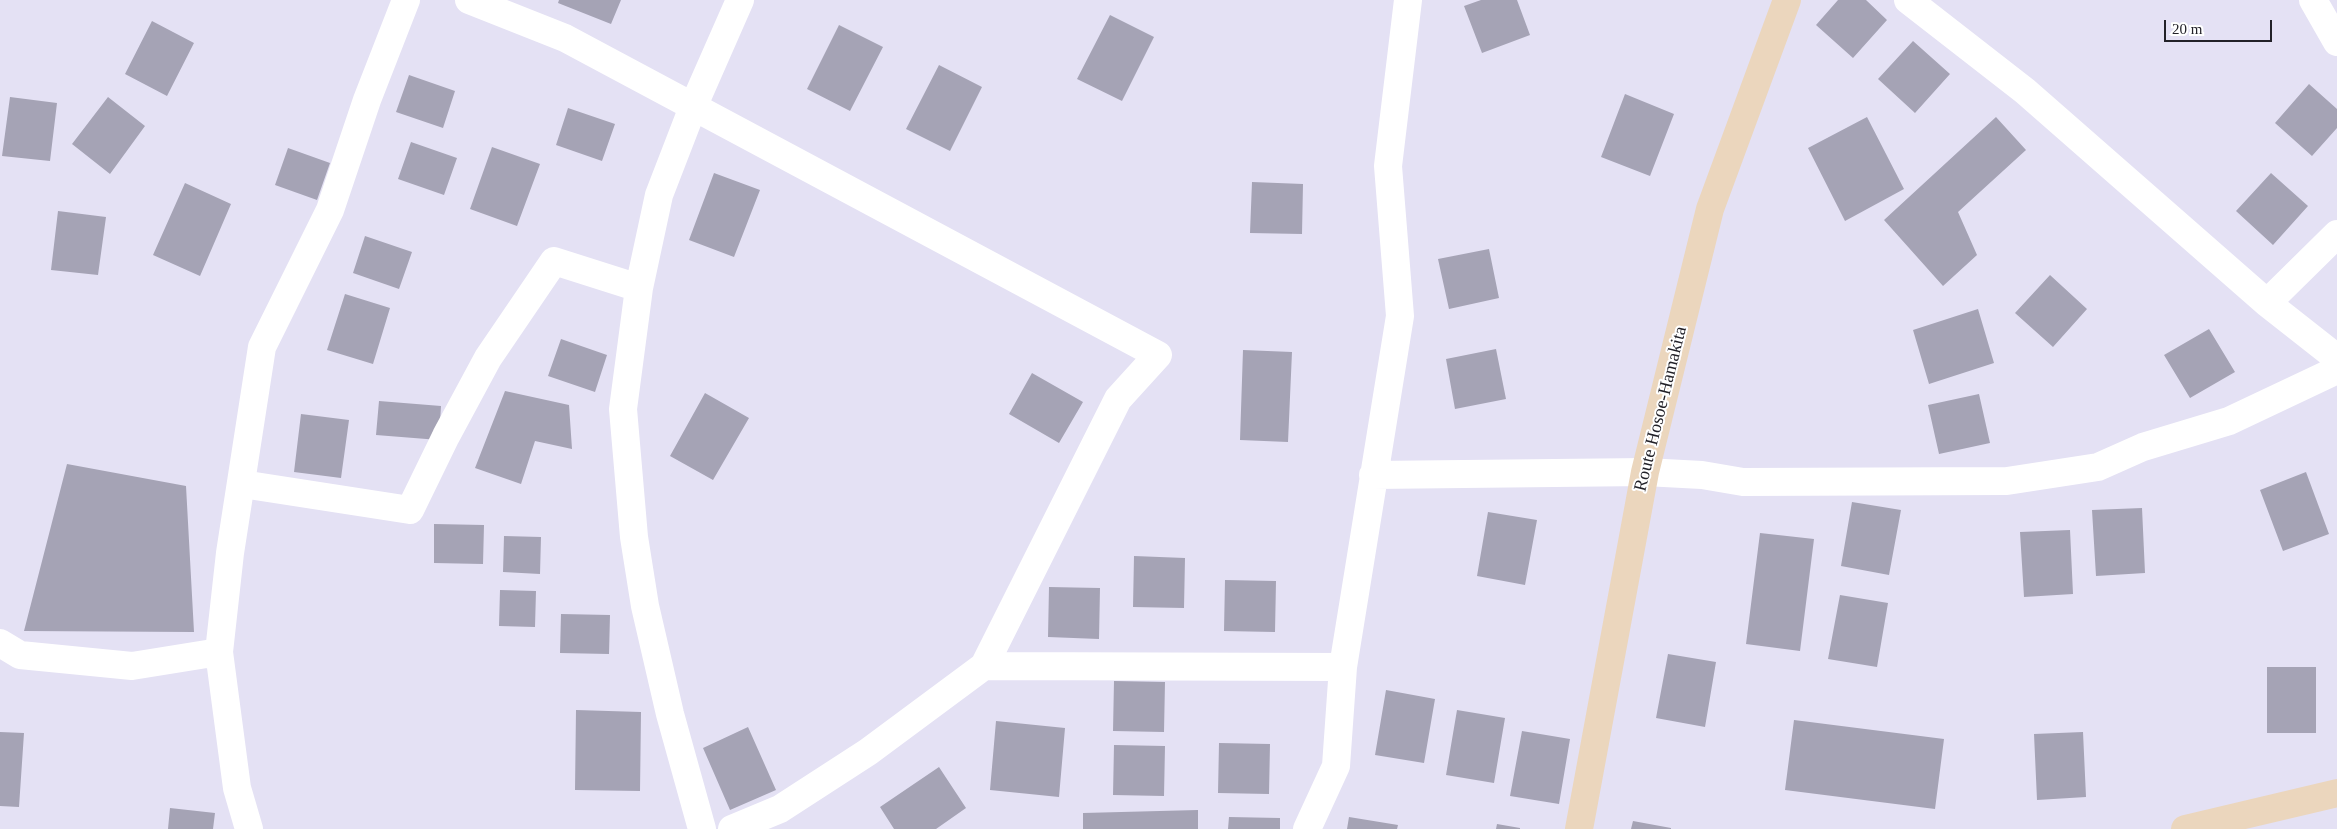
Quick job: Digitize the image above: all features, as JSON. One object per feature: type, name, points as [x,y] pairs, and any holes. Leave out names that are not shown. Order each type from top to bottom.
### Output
[{"type":"main road","name":"Route Hosoe-Hamakita","points":[[1579,829],[1644,472],[1710,210],[1788,0]]},
{"type":"main road","points":[[2185,829],[2337,793]]},
{"type":"street","points":[[249,829],[237,788],[219,652],[230,553],[262,347],[330,210],[367,100],[406,0]]},
{"type":"street","points":[[469,0],[565,38],[1158,355],[1118,398],[984,666],[852,762],[780,809],[732,829]]},
{"type":"street","points":[[702,829],[668,705],[645,606],[634,537],[623,409],[639,288],[659,195],[693,108],[740,0]]},
{"type":"street","points":[[1307,829],[1336,766],[1343,667],[1400,316],[1388,166],[1408,0]]},
{"type":"street","points":[[1908,0],[2025,91],[2267,303],[2337,358]]},
{"type":"street","points":[[2313,0],[2337,42]]},
{"type":"street","points":[[2267,303],[2337,234]]},
{"type":"street","points":[[242,484],[410,510],[446,436],[488,358],[554,261],[639,288]]},
{"type":"street","points":[[1373,475],[1644,472],[1702,475],[1742,482],[2007,481],[2098,467],[2143,447],[2229,421],[2337,370]]},
{"type":"street","points":[[0,643],[20,654],[132,666],[219,652]]},
{"type":"street","points":[[984,666],[1343,667]]},
{"type":"building","points":[[559,0],[621,0],[611,24],[558,3]]},
{"type":"building","points":[[1481,0],[1517,0],[1530,35],[1482,53],[1464,6]]},
{"type":"building","points":[[1838,0],[1866,0],[1887,20],[1853,58],[1816,25]]},
{"type":"building","points":[[1110,15],[1154,37],[1122,101],[1077,79]]},
{"type":"building","points":[[152,21],[194,43],[167,96],[125,74]]},
{"type":"building","points":[[839,25],[883,47],[850,111],[807,89]]},
{"type":"building","points":[[1913,41],[1950,74],[1915,113],[1878,79]]},
{"type":"building","points":[[939,65],[982,87],[950,151],[906,129]]},
{"type":"building","points":[[409,75],[455,91],[443,128],[396,112]]},
{"type":"building","points":[[2309,84],[2337,109],[2337,128],[2312,156],[2275,123]]},
{"type":"building","points":[[1625,94],[1674,114],[1650,176],[1601,157]]},
{"type":"building","points":[[10,97],[57,103],[50,161],[2,156]]},
{"type":"building","points":[[108,97],[145,126],[110,174],[72,144]]},
{"type":"building","points":[[568,108],[615,124],[602,161],[556,145]]},
{"type":"building","points":[[1867,117],[1904,189],[1845,221],[1808,148]]},
{"type":"building","points":[[1996,117],[2026,150],[1958,212],[1977,255],[1943,286],[1884,220]]},
{"type":"building","points":[[411,142],[457,158],[444,195],[398,179]]},
{"type":"building","points":[[492,147],[540,164],[517,226],[470,209]]},
{"type":"building","points":[[288,148],[330,163],[317,200],[275,185]]},
{"type":"building","points":[[714,173],[760,190],[734,257],[689,240]]},
{"type":"building","points":[[2271,173],[2308,206],[2273,245],[2236,211]]},
{"type":"building","points":[[1252,182],[1303,184],[1302,234],[1250,233]]},
{"type":"building","points":[[185,183],[231,204],[200,276],[153,255]]},
{"type":"building","points":[[58,211],[106,217],[98,275],[51,270]]},
{"type":"building","points":[[365,236],[412,252],[399,289],[353,273]]},
{"type":"building","points":[[1489,249],[1499,298],[1449,309],[1438,259]]},
{"type":"building","points":[[2050,275],[2087,309],[2053,347],[2015,313]]},
{"type":"building","points":[[345,294],[390,308],[373,364],[327,350]]},
{"type":"building","points":[[1978,309],[1994,363],[1929,384],[1913,330]]},
{"type":"building","points":[[2209,329],[2235,372],[2190,398],[2164,355]]},
{"type":"building","points":[[561,339],[607,355],[595,392],[548,376]]},
{"type":"building","points":[[1496,349],[1506,399],[1455,409],[1446,359]]},
{"type":"building","points":[[1243,350],[1292,352],[1288,442],[1240,440]]},
{"type":"building","points":[[1032,373],[1083,402],[1059,443],[1009,414]]},
{"type":"building","points":[[505,391],[569,405],[572,449],[535,441],[521,484],[475,468]]},
{"type":"building","points":[[705,393],[749,418],[713,480],[670,456]]},
{"type":"building","points":[[1979,394],[1990,443],[1939,454],[1928,405]]},
{"type":"building","points":[[379,401],[441,406],[439,440],[376,435]]},
{"type":"building","points":[[301,414],[349,420],[341,478],[294,472]]},
{"type":"building","points":[[67,464],[186,486],[194,632],[24,631]]},
{"type":"building","points":[[2306,472],[2329,534],[2283,551],[2260,490]]},
{"type":"building","points":[[1852,502],[1901,510],[1889,575],[1841,566]]},
{"type":"building","points":[[2142,508],[2145,573],[2096,576],[2092,510]]},
{"type":"building","points":[[1488,512],[1537,520],[1525,585],[1477,576]]},
{"type":"building","points":[[434,524],[484,525],[483,564],[434,563]]},
{"type":"building","points":[[2070,530],[2073,594],[2024,597],[2020,532]]},
{"type":"building","points":[[1760,533],[1814,539],[1800,651],[1746,644]]},
{"type":"building","points":[[504,536],[541,537],[540,574],[503,572]]},
{"type":"building","points":[[1134,556],[1185,558],[1184,608],[1133,607]]},
{"type":"building","points":[[1225,580],[1276,581],[1275,632],[1224,631]]},
{"type":"building","points":[[1049,587],[1100,588],[1099,639],[1048,637]]},
{"type":"building","points":[[500,590],[536,591],[535,627],[499,626]]},
{"type":"building","points":[[1840,595],[1888,603],[1877,667],[1828,659]]},
{"type":"building","points":[[561,614],[610,615],[609,654],[560,653]]},
{"type":"building","points":[[1668,654],[1716,662],[1705,727],[1656,718]]},
{"type":"building","points":[[2267,667],[2316,667],[2316,733],[2267,733]]},
{"type":"building","points":[[1114,681],[1165,682],[1164,732],[1113,731]]},
{"type":"building","points":[[1386,690],[1435,699],[1424,763],[1375,755]]},
{"type":"building","points":[[576,710],[641,712],[640,791],[575,790]]},
{"type":"building","points":[[1457,710],[1505,718],[1494,783],[1446,775]]},
{"type":"building","points":[[1794,720],[1944,739],[1935,809],[1785,790]]},
{"type":"building","points":[[996,721],[1065,728],[1059,797],[990,790]]},
{"type":"building","points":[[748,727],[776,790],[730,810],[703,748]]},
{"type":"building","points":[[1522,731],[1570,739],[1559,804],[1510,796]]},
{"type":"building","points":[[0,732],[24,733],[19,807],[0,806]]},
{"type":"building","points":[[2083,732],[2086,797],[2037,800],[2034,734]]},
{"type":"building","points":[[1219,743],[1270,744],[1269,794],[1218,793]]},
{"type":"building","points":[[1114,745],[1165,746],[1164,796],[1113,795]]},
{"type":"building","points":[[939,767],[966,808],[936,829],[894,829],[880,807]]},
{"type":"building","points":[[170,808],[215,813],[213,829],[168,829]]},
{"type":"building","points":[[1198,810],[1198,829],[1083,829],[1083,813]]},
{"type":"building","points":[[1229,817],[1280,818],[1280,829],[1228,829]]},
{"type":"building","points":[[1349,817],[1398,825],[1397,829],[1347,829]]},
{"type":"building","points":[[1633,821],[1671,828],[1671,829],[1631,829]]},
{"type":"building","points":[[1497,824],[1520,828],[1520,829],[1496,829]]}]
